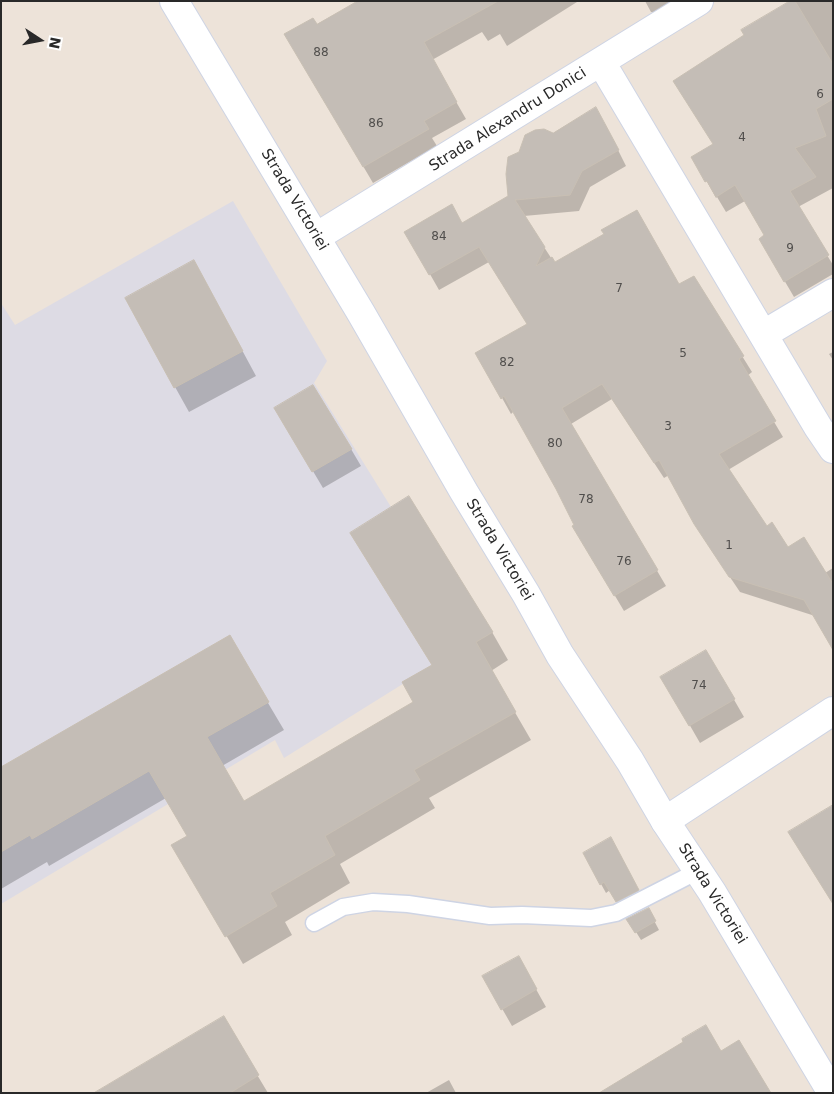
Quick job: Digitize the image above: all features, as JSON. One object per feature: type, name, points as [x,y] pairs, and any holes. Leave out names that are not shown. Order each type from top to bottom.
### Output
[{"type":"street","name":"Strada Victoriei","points":[[174,1],[316,237],[560,655],[698,871],[832,1093]]},
{"type":"street","name":"Strada Alexandru Donici","points":[[316,237],[699,1]]},
{"type":"street","points":[[601,62],[818,427],[833,449]]},
{"type":"street","points":[[764,334],[833,293]]},
{"type":"street","points":[[665,821],[833,711]]},
{"type":"lane","points":[[314,924],[343,907],[373,902],[408,904],[490,916],[531,915],[591,918],[616,912],[698,871]]},
{"type":"shaded area","points":[[233,201],[327,361],[314,383],[391,507],[408,496],[491,629],[284,758],[275,740],[1,904],[1,303],[15,325]]},
{"type":"building","points":[[358,1],[498,1],[424,42],[457,102],[424,121],[429,129],[363,167],[284,34],[313,18],[317,24]]},
{"type":"building","points":[[790,1],[795,1],[833,64],[833,99],[816,109],[826,136],[795,148],[816,177],[790,191],[829,255],[784,282],[759,239],[764,235],[735,185],[716,197],[691,157],[713,144],[673,81],[744,35],[741,30]]},
{"type":"building","points":[[596,107],[619,150],[582,171],[570,195],[515,200],[545,247],[536,266],[552,257],[555,262],[604,234],[601,230],[637,210],[679,284],[694,276],[744,356],[739,359],[776,421],[719,454],[767,526],[772,522],[788,547],[804,537],[833,584],[833,650],[804,600],[729,577],[694,524],[659,460],[654,463],[602,384],[562,408],[658,570],[614,596],[572,526],[574,525],[556,489],[504,396],[501,399],[475,353],[527,324],[479,247],[429,275],[404,232],[452,204],[462,223],[508,196],[506,174],[508,157],[519,152],[525,135],[535,130],[544,129],[553,133]]},
{"type":"building","points":[[194,260],[243,351],[174,388],[125,298]]},
{"type":"building","points":[[313,385],[352,449],[312,472],[274,408]]},
{"type":"building","points":[[409,496],[493,632],[476,642],[516,712],[414,770],[420,780],[325,836],[335,855],[270,893],[277,906],[225,937],[171,845],[187,836],[149,771],[32,839],[30,835],[1,852],[1,767],[230,635],[269,702],[207,737],[244,801],[413,702],[402,682],[432,665],[350,533]]},
{"type":"building","points":[[706,650],[735,699],[689,726],[660,677]]},
{"type":"building","points":[[833,805],[833,904],[788,832]]},
{"type":"building","points":[[611,837],[639,890],[616,902],[604,882],[600,885],[583,853]]},
{"type":"building","points":[[649,908],[656,921],[635,933],[626,919]]},
{"type":"building","points":[[519,956],[537,989],[501,1010],[482,976]]},
{"type":"building","points":[[224,1016],[259,1075],[230,1093],[94,1093]]},
{"type":"building","points":[[706,1025],[721,1051],[739,1040],[771,1093],[599,1093],[683,1042],[682,1039]]}]
